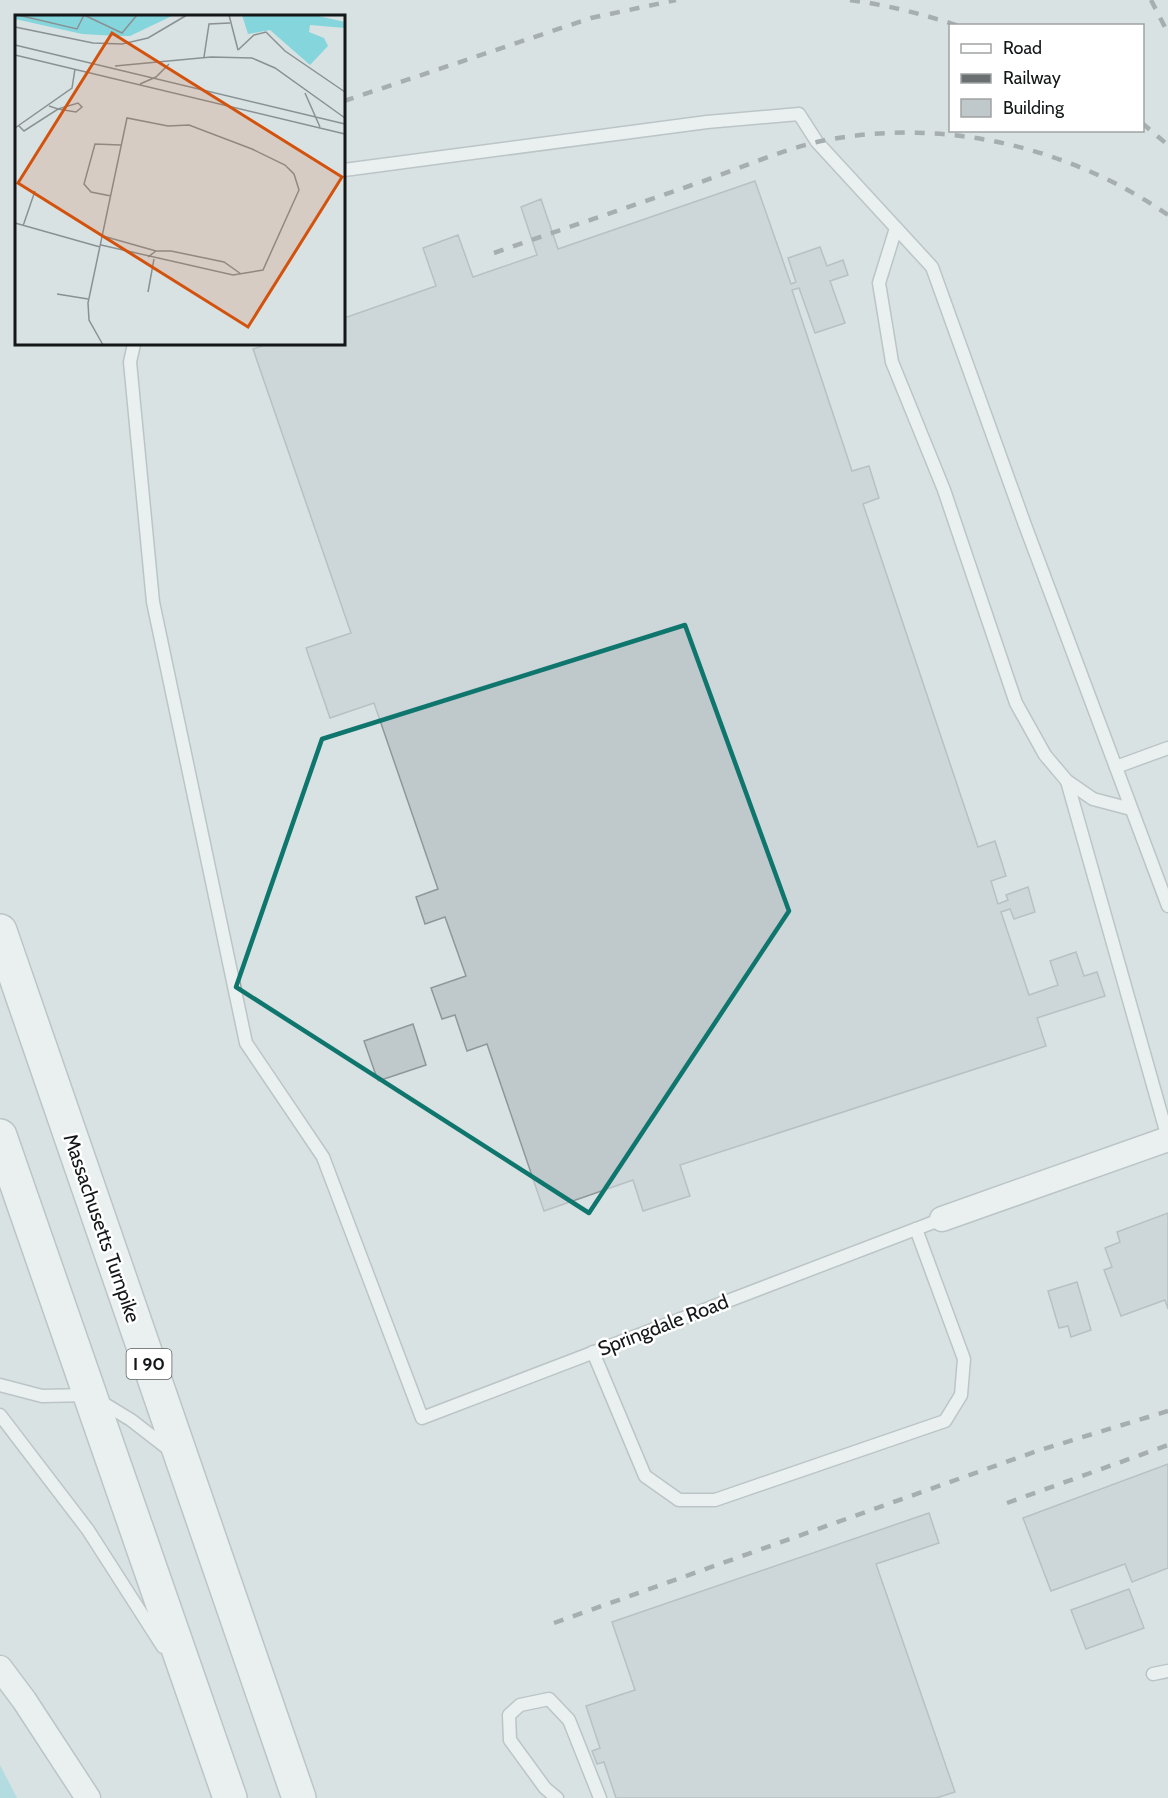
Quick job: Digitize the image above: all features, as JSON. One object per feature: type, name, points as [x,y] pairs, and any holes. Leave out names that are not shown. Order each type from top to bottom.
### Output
[{"type":"highway","name":"Massachusetts Turnpike","points":[[0,931],[299,1798]]},
{"type":"highway","points":[[0,1136],[230,1798]]},
{"type":"street","name":"Springdale Road","points":[[942,1219],[1168,1138]]},
{"type":"street","points":[[0,1668],[24,1700],[88,1798]]},
{"type":"lane","points":[[345,170],[707,122],[800,114],[817,142],[932,267],[1025,525],[1168,906]]},
{"type":"lane","points":[[896,228],[879,283],[892,362],[944,490],[1016,703],[1045,755],[1067,781],[1093,799],[1131,809]]},
{"type":"lane","name":"Springdale Road","points":[[134,345],[129,362],[153,602],[246,1043],[323,1157],[422,1418],[942,1219]]},
{"type":"lane","points":[[1116,767],[1168,748]]},
{"type":"lane","points":[[1067,781],[1168,1138]]},
{"type":"lane","points":[[593,1352],[645,1476],[679,1500],[715,1500],[945,1421],[961,1395],[964,1359],[916,1229]]},
{"type":"lane","points":[[0,1385],[42,1396],[90,1395],[131,1420],[182,1460]]},
{"type":"lane","points":[[0,1415],[94,1539],[195,1698]]},
{"type":"lane","points":[[1153,1674],[1168,1671]]},
{"type":"lane","points":[[557,1798],[545,1788],[510,1740],[509,1715],[520,1705],[549,1700],[569,1720],[600,1798]]},
{"type":"highlighted area","points":[[685,625],[789,911],[589,1213],[236,987],[322,739]]},
{"type":"shaded area","points":[[0,1765],[17,1798],[0,1798]]},
{"type":"building","points":[[755,181],[791,284],[796,282],[788,258],[820,247],[827,266],[843,260],[848,275],[830,281],[845,323],[815,333],[799,288],[792,290],[852,471],[869,466],[879,498],[863,504],[978,847],[995,841],[1006,876],[991,881],[998,904],[1008,900],[1006,895],[1028,887],[1035,912],[1014,919],[1010,909],[1001,912],[1029,995],[1058,985],[1050,961],[1076,952],[1084,976],[1097,972],[1105,996],[1037,1018],[1046,1046],[680,1165],[690,1196],[643,1211],[633,1180],[544,1211],[487,1044],[467,1051],[455,1015],[442,1019],[431,988],[466,976],[445,917],[425,924],[416,897],[438,889],[374,703],[330,718],[306,648],[351,633],[253,349],[265,345],[345,345],[345,318],[436,286],[423,248],[458,235],[473,277],[537,255],[521,207],[541,199],[558,249]]},
{"type":"building","points":[[413,1024],[426,1065],[378,1081],[364,1041]]},
{"type":"building","points":[[1168,1213],[1168,1309],[1165,1300],[1121,1316],[1104,1270],[1112,1267],[1105,1248],[1120,1242],[1117,1232]]},
{"type":"building","points":[[1077,1282],[1091,1330],[1071,1337],[1068,1326],[1059,1328],[1048,1291]]},
{"type":"building","points":[[1168,1464],[1168,1568],[1132,1582],[1125,1564],[1051,1591],[1023,1518]]},
{"type":"building","points":[[929,1513],[939,1543],[876,1564],[955,1792],[936,1798],[616,1798],[604,1762],[597,1764],[592,1751],[600,1748],[586,1706],[635,1690],[612,1622]]},
{"type":"building","points":[[1129,1589],[1144,1628],[1086,1649],[1071,1610]]},
{"type":"railway","points":[[345,101],[591,18],[676,0]]},
{"type":"railway","points":[[850,0],[905,10],[952,24]]},
{"type":"railway","points":[[1151,0],[1168,33]]},
{"type":"railway","points":[[1144,125],[1168,145]]},
{"type":"railway","points":[[494,253],[786,151],[817,142],[863,135],[909,133],[955,135],[1044,154],[1088,170],[1168,215]]},
{"type":"railway","points":[[554,1623],[1037,1451],[1168,1411]]},
{"type":"railway","points":[[1007,1503],[1168,1445]]}]
